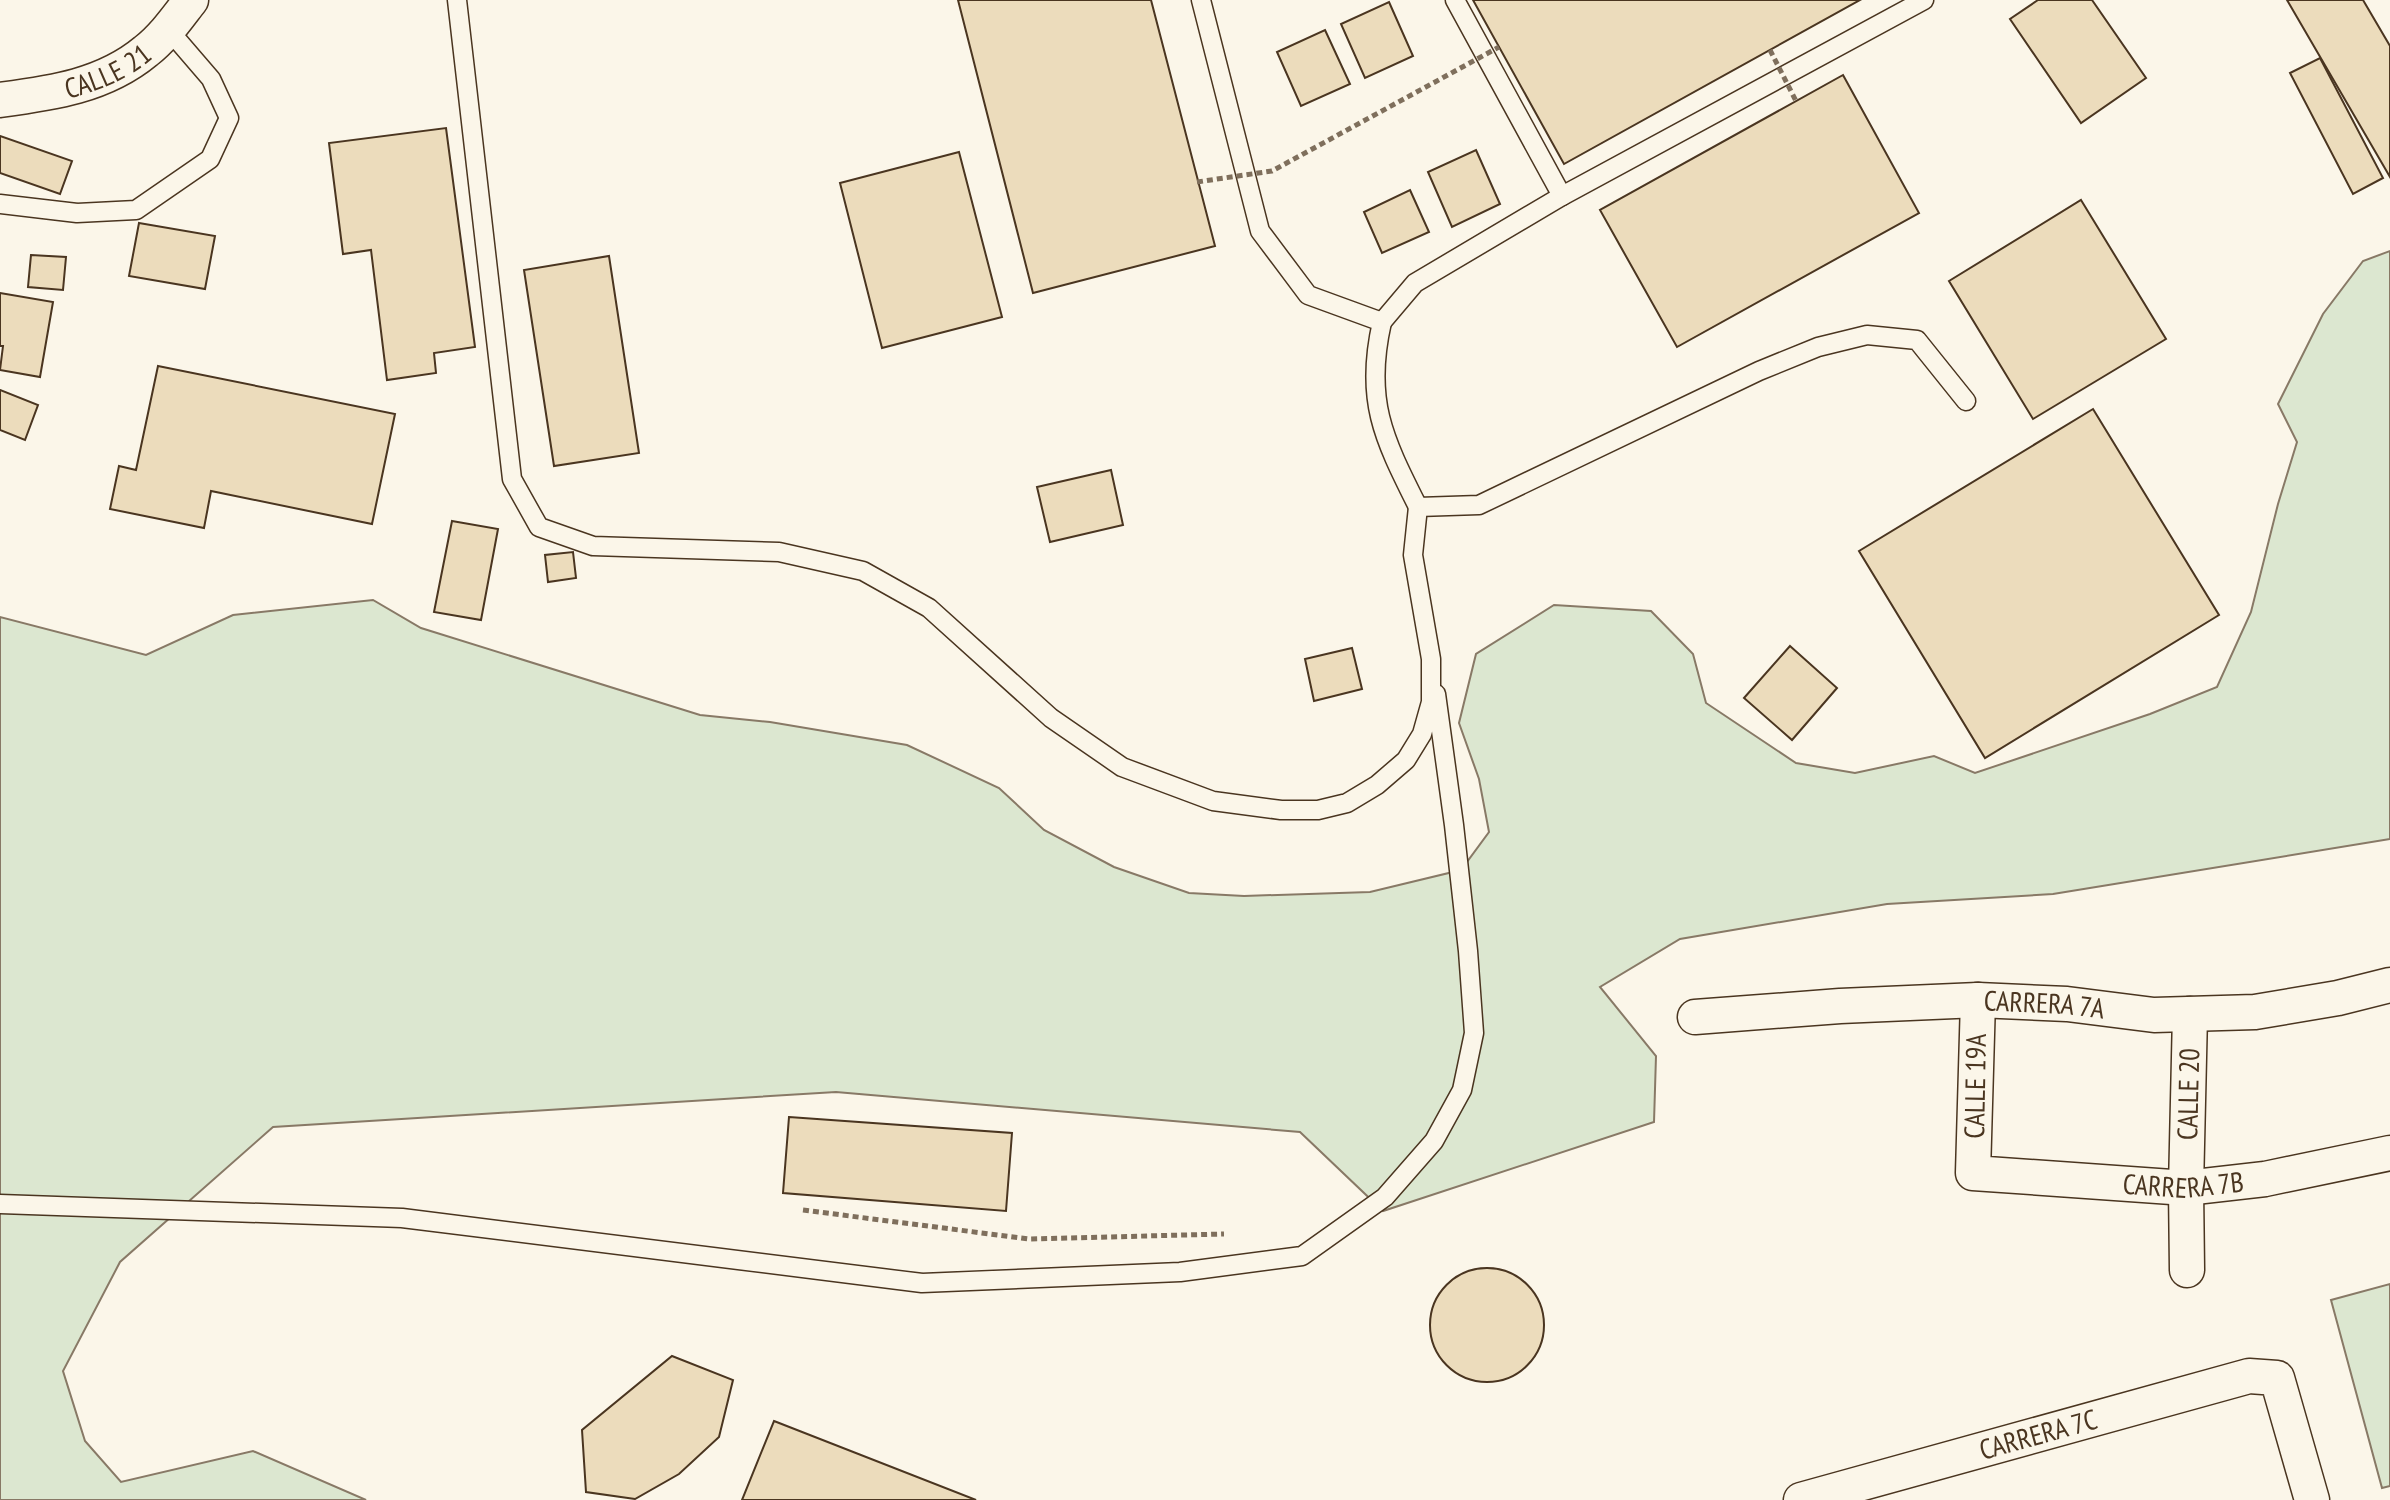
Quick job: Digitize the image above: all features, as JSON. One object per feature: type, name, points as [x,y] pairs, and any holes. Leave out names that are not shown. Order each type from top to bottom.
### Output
[{"type":"street","name":"CALLE 21","points":[[0,100],[91,83],[120,69],[146,51],[191,0]]},
{"type":"street","name":"CARRERA 7A","points":[[1695,1017],[1978,1000],[2067,1004],[2154,1015],[2255,1012],[2338,998],[2390,985]]},
{"type":"street","name":"CALLE 19A","points":[[1973,1173],[1978,1000]]},
{"type":"street","name":"CALLE 20","points":[[2187,1270],[2190,1014]]},
{"type":"street","name":"CARRERA 7B","points":[[1973,1173],[2186,1188],[2265,1179],[2390,1153]]},
{"type":"street","name":"CARRERA 7C","points":[[1801,1500],[2249,1376],[2277,1378],[2312,1500]]},
{"type":"lane","points":[[457,0],[512,479],[539,527],[593,546],[779,552],[863,571],[929,608],[1051,718],[1122,767],[1213,801],[1281,810],[1318,810],[1347,803],[1377,785],[1406,760],[1422,734],[1431,702],[1431,659]]},
{"type":"lane","points":[[1201,0],[1260,231],[1308,295],[1382,322]]},
{"type":"lane","points":[[1455,0],[1562,196]]},
{"type":"lane","points":[[0,1204],[402,1218],[922,1283],[1180,1272],[1302,1256],[1385,1197],[1434,1141],[1462,1090],[1474,1033],[1454,825],[1413,555],[1418,507],[1389,450],[1374,391],[1374,356],[1382,322],[1415,283],[1562,196],[1924,0]]},
{"type":"lane","points":[[0,204],[77,213],[136,210],[210,159],[229,118],[211,79],[168,29]]},
{"type":"lane","points":[[1418,507],[1479,505],[1759,371],[1818,347],[1867,335],[1917,340],[1966,401]]},
{"type":"path","points":[[1197,182],[1272,171],[1499,47]]},
{"type":"path","points":[[1770,50],[1796,101]]},
{"type":"path","points":[[803,1210],[1029,1239],[1232,1234]]},
{"type":"green space","points":[[2390,251],[2390,839],[2053,894],[1887,904],[1680,939],[1600,987],[1656,1056],[1654,1122],[1383,1211],[1300,1132],[836,1092],[273,1127],[120,1262],[63,1371],[85,1441],[121,1482],[253,1451],[366,1500],[0,1500],[0,617],[146,655],[233,615],[373,600],[421,628],[700,715],[770,722],[907,745],[999,788],[1044,830],[1114,867],[1189,893],[1244,896],[1370,892],[1461,870],[1489,832],[1479,779],[1459,723],[1476,654],[1554,605],[1651,611],[1693,654],[1706,703],[1796,763],[1855,773],[1934,756],[1975,773],[2150,714],[2217,687],[2251,612],[2297,442],[2278,404],[2323,314],[2363,261]]},
{"type":"green space","points":[[2390,1284],[2390,1486],[2382,1488],[2331,1300]]},
{"type":"building","points":[[958,0],[1151,0],[1215,246],[1033,293]]},
{"type":"building","points":[[1473,0],[1860,0],[1564,164]]},
{"type":"building","points":[[2038,0],[2092,0],[2146,78],[2081,123],[2010,19]]},
{"type":"building","points":[[2287,0],[2363,0],[2390,46],[2390,177]]},
{"type":"building","points":[[1389,2],[1413,56],[1365,78],[1341,24]]},
{"type":"building","points":[[1325,30],[1350,84],[1301,106],[1277,52]]},
{"type":"building","points":[[2320,58],[2383,178],[2353,194],[2290,73]]},
{"type":"building","points":[[1843,75],[1919,213],[1677,347],[1600,210]]},
{"type":"building","points":[[446,128],[475,347],[434,353],[436,373],[387,380],[371,250],[343,254],[329,143]]},
{"type":"building","points":[[0,136],[72,161],[60,194],[0,173]]},
{"type":"building","points":[[1476,150],[1500,204],[1452,227],[1428,172]]},
{"type":"building","points":[[959,152],[1002,317],[882,348],[840,183]]},
{"type":"building","points":[[1410,190],[1429,232],[1382,253],[1364,212]]},
{"type":"building","points":[[2081,200],[2166,339],[2033,419],[1949,281]]},
{"type":"building","points":[[139,223],[215,236],[205,289],[129,276]]},
{"type":"building","points":[[31,255],[66,257],[63,290],[28,287]]},
{"type":"building","points":[[609,256],[639,453],[554,466],[524,270]]},
{"type":"building","points":[[0,293],[53,302],[40,377],[0,370],[3,346],[0,346]]},
{"type":"building","points":[[158,366],[395,414],[372,524],[211,491],[204,528],[110,509],[119,466],[136,470]]},
{"type":"building","points":[[0,390],[38,405],[25,440],[0,430]]},
{"type":"building","points":[[2093,409],[2219,615],[1985,758],[1859,551]]},
{"type":"building","points":[[1111,470],[1123,525],[1050,542],[1037,487]]},
{"type":"building","points":[[452,521],[498,529],[481,620],[434,612]]},
{"type":"building","points":[[573,552],[576,578],[548,582],[545,555]]},
{"type":"building","points":[[1790,646],[1837,688],[1792,740],[1744,698]]},
{"type":"building","points":[[1352,648],[1362,689],[1314,701],[1305,659]]},
{"type":"building","points":[[789,1117],[1012,1133],[1006,1211],[783,1193]]},
{"type":"building","points":[[1487,1268],[1519,1277],[1535,1293],[1544,1325],[1535,1357],[1519,1373],[1487,1382],[1455,1373],[1439,1357],[1430,1325],[1439,1293],[1455,1277]]},
{"type":"building","points":[[672,1356],[733,1380],[719,1437],[679,1474],[635,1499],[586,1492],[582,1430]]},
{"type":"building","points":[[774,1421],[976,1500],[742,1500]]}]
